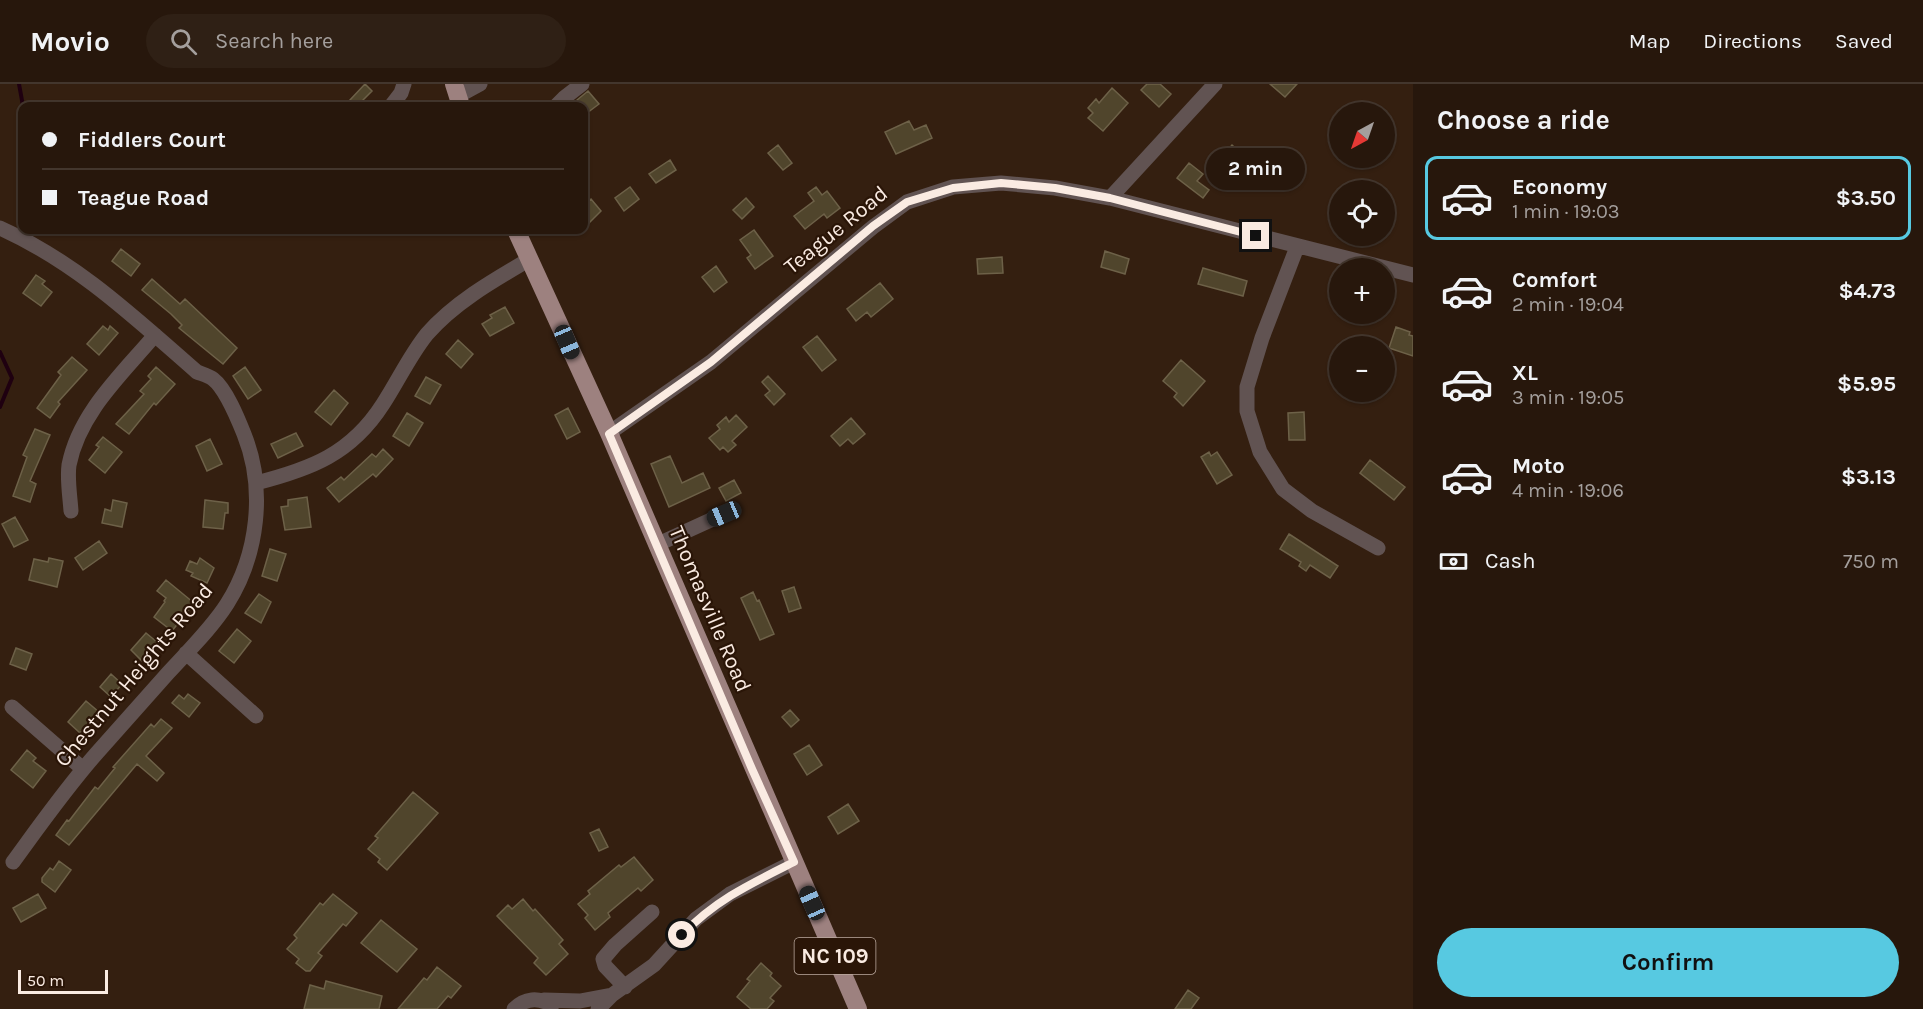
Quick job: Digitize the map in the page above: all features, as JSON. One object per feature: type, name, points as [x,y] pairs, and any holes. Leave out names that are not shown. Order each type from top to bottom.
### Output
[{"type":"main road","name":"Thomasville Road","points":[[518,234],[609,434],[752,769],[858,1009]]},
{"type":"street","points":[[394,102],[404,84]]},
{"type":"street","points":[[458,96],[480,84]]},
{"type":"street","points":[[561,102],[582,84]]},
{"type":"street","points":[[1110,198],[1215,84]]},
{"type":"street","name":"Teague Road","points":[[609,434],[711,362],[873,226],[907,202],[953,188],[1001,183],[1055,188],[1110,198],[1413,275]]},
{"type":"street","name":"Chestnut Heights Road","points":[[0,228],[32,242],[78,271],[197,372],[214,379],[246,438],[256,483],[255,522],[251,549],[227,603],[83,769],[13,862]]},
{"type":"street","points":[[1297,247],[1259,348],[1247,387],[1247,411],[1260,452],[1283,489],[1312,511],[1378,548]]},
{"type":"street","points":[[256,483],[308,468],[349,443],[374,417],[419,345],[438,323],[487,284],[530,259]]},
{"type":"street","points":[[71,511],[69,467],[80,433],[98,402],[155,335]]},
{"type":"street","points":[[656,545],[724,514]]},
{"type":"street","points":[[186,653],[256,716]]},
{"type":"street","points":[[12,707],[83,769]]},
{"type":"street","points":[[598,1009],[654,965],[696,920],[722,900],[794,862]]},
{"type":"street","points":[[619,991],[603,958],[652,912]]},
{"type":"street","points":[[514,1009],[520,1003],[532,999],[550,1005],[580,1001],[619,991]]},
{"type":"building","points":[[365,84],[372,91],[361,102],[350,100]]},
{"type":"building","points":[[1147,84],[1160,84],[1171,94],[1159,107],[1141,90]]},
{"type":"building","points":[[1270,84],[1297,84],[1285,97]]},
{"type":"building","points":[[1112,88],[1128,103],[1103,131],[1088,118],[1093,113],[1088,108],[1096,99],[1099,103]]},
{"type":"building","points":[[588,91],[599,104],[588,112],[588,102],[577,100]]},
{"type":"building","points":[[909,121],[914,130],[926,125],[932,138],[896,154],[885,132]]},
{"type":"building","points":[[778,145],[792,163],[783,170],[768,153]]},
{"type":"building","points":[[1232,145],[1243,155],[1231,169],[1220,159]]},
{"type":"building","points":[[670,160],[676,170],[656,183],[649,174]]},
{"type":"building","points":[[1189,163],[1203,174],[1197,181],[1209,190],[1203,198],[1177,178]]},
{"type":"building","points":[[630,187],[639,199],[624,211],[615,198]]},
{"type":"building","points":[[816,187],[822,195],[827,191],[840,208],[827,218],[824,214],[805,229],[794,216],[814,201],[808,193]]},
{"type":"building","points":[[746,198],[754,207],[742,219],[733,210]]},
{"type":"building","points":[[591,199],[601,211],[588,224],[588,202]]},
{"type":"building","points":[[754,230],[773,256],[755,269],[747,258],[751,255],[740,240]]},
{"type":"building","points":[[121,249],[140,264],[131,276],[112,261]]},
{"type":"building","points":[[1105,251],[1129,259],[1125,274],[1101,267]]},
{"type":"building","points":[[1002,257],[1003,273],[978,274],[977,259]]},
{"type":"building","points":[[716,266],[727,282],[714,292],[702,277]]},
{"type":"building","points":[[1203,268],[1247,281],[1243,296],[1198,284]]},
{"type":"building","points":[[36,275],[45,281],[42,284],[52,292],[41,306],[23,293]]},
{"type":"building","points":[[152,279],[180,304],[185,299],[237,348],[223,364],[179,328],[182,325],[142,290]]},
{"type":"building","points":[[880,283],[893,299],[871,317],[867,312],[856,321],[847,309]]},
{"type":"building","points":[[505,307],[514,323],[490,336],[482,324],[492,318],[490,315]]},
{"type":"building","points":[[103,326],[108,330],[110,326],[118,333],[99,355],[87,344]]},
{"type":"building","points":[[1396,327],[1410,332],[1409,335],[1413,336],[1413,356],[1395,350],[1395,336],[1393,336]]},
{"type":"building","points":[[817,336],[836,360],[822,371],[803,347]]},
{"type":"building","points":[[458,340],[473,354],[461,368],[446,354]]},
{"type":"building","points":[[72,357],[87,370],[58,402],[60,404],[50,418],[37,408],[61,375],[58,372]]},
{"type":"building","points":[[1181,360],[1205,381],[1183,406],[1174,397],[1177,393],[1163,381]]},
{"type":"building","points":[[156,367],[175,384],[156,405],[154,403],[129,434],[116,424],[144,394],[140,391],[151,379],[148,376]]},
{"type":"building","points":[[245,367],[261,390],[248,399],[233,376]]},
{"type":"building","points":[[768,376],[785,394],[774,405],[765,395],[770,391],[762,382]]},
{"type":"building","points":[[426,377],[441,385],[430,404],[415,396]]},
{"type":"building","points":[[334,390],[348,403],[331,425],[315,412]]},
{"type":"building","points":[[568,408],[580,432],[567,439],[555,415]]},
{"type":"building","points":[[1304,412],[1305,440],[1289,440],[1288,413]]},
{"type":"building","points":[[407,413],[423,423],[409,446],[393,436]]},
{"type":"building","points":[[736,415],[747,427],[732,441],[736,445],[728,452],[723,447],[720,450],[709,438],[720,429],[717,425],[726,417],[729,422]]},
{"type":"building","points":[[851,418],[865,434],[853,444],[848,439],[840,446],[831,436]]},
{"type":"building","points":[[35,429],[50,435],[30,481],[36,484],[30,502],[13,496],[27,457],[23,455]]},
{"type":"building","points":[[296,433],[303,446],[278,458],[271,444]]},
{"type":"building","points":[[103,437],[122,452],[105,473],[89,460],[99,447],[96,445]]},
{"type":"building","points":[[210,439],[222,464],[207,471],[196,446]]},
{"type":"building","points":[[383,449],[393,459],[376,477],[373,474],[339,502],[327,488],[341,477],[344,480],[372,454],[376,457]]},
{"type":"building","points":[[1209,452],[1211,456],[1217,452],[1232,475],[1217,484],[1201,457]]},
{"type":"building","points":[[670,456],[682,483],[703,473],[710,488],[669,507],[651,464]]},
{"type":"building","points":[[1370,460],[1405,487],[1394,500],[1360,473]]},
{"type":"building","points":[[734,480],[741,493],[726,501],[719,488]]},
{"type":"building","points":[[307,497],[311,527],[285,530],[281,507],[288,506],[288,500]]},
{"type":"building","points":[[113,500],[127,503],[122,527],[102,523],[105,509],[111,511]]},
{"type":"building","points":[[205,500],[228,503],[228,513],[225,513],[223,529],[203,527]]},
{"type":"building","points":[[15,517],[28,540],[14,547],[2,524]]},
{"type":"building","points":[[1289,534],[1338,566],[1330,578],[1310,565],[1306,571],[1299,566],[1301,562],[1280,549]]},
{"type":"building","points":[[99,541],[107,553],[83,570],[75,558]]},
{"type":"building","points":[[270,549],[286,554],[277,581],[262,576]]},
{"type":"building","points":[[49,558],[63,561],[57,587],[29,580],[34,559],[48,562]]},
{"type":"building","points":[[200,558],[214,568],[207,583],[191,576],[193,573],[186,570],[190,561],[197,564]]},
{"type":"building","points":[[166,580],[194,603],[172,631],[154,617],[165,602],[166,598],[157,591]]},
{"type":"building","points":[[794,587],[801,608],[789,612],[782,591]]},
{"type":"building","points":[[753,592],[774,634],[760,640],[741,598]]},
{"type":"building","points":[[259,594],[271,602],[261,623],[245,613]]},
{"type":"building","points":[[237,629],[251,641],[234,663],[219,651]]},
{"type":"building","points":[[146,633],[157,642],[142,661],[131,650]]},
{"type":"building","points":[[16,648],[32,654],[26,670],[10,664]]},
{"type":"building","points":[[111,674],[122,684],[111,697],[100,687]]},
{"type":"building","points":[[188,694],[200,703],[189,717],[172,703],[179,695],[184,699]]},
{"type":"building","points":[[86,701],[99,712],[80,733],[68,722]]},
{"type":"building","points":[[790,710],[799,720],[791,727],[782,717]]},
{"type":"building","points":[[161,719],[172,728],[146,756],[164,773],[157,781],[137,764],[69,845],[56,835],[95,787],[98,789],[115,768],[113,767],[151,724],[154,727]]},
{"type":"building","points":[[809,745],[822,765],[807,775],[794,754]]},
{"type":"building","points":[[27,750],[36,758],[33,761],[46,771],[33,788],[11,770]]},
{"type":"building","points":[[413,792],[438,813],[387,870],[378,862],[380,859],[368,849],[378,838],[375,836]]},
{"type":"building","points":[[848,804],[859,821],[838,834],[828,817]]},
{"type":"building","points":[[599,829],[608,847],[599,851],[590,833]]},
{"type":"building","points":[[634,857],[653,880],[641,891],[638,888],[608,913],[610,917],[595,930],[585,918],[588,915],[578,904],[590,894],[588,891],[619,865],[621,867]]},
{"type":"building","points":[[59,861],[71,870],[55,892],[42,882],[42,878],[50,868],[53,870]]},
{"type":"building","points":[[38,894],[46,908],[21,922],[13,908]]},
{"type":"building","points":[[333,894],[357,913],[346,926],[343,924],[318,953],[322,956],[310,971],[306,971],[296,963],[299,959],[287,949],[297,938],[294,935],[320,903],[323,905]]},
{"type":"building","points":[[523,899],[563,940],[559,944],[568,954],[546,975],[534,963],[538,958],[497,916],[508,905],[512,909]]},
{"type":"building","points":[[381,920],[417,949],[397,972],[361,943]]},
{"type":"building","points":[[761,963],[781,986],[770,998],[774,1001],[767,1009],[751,1009],[737,997],[750,981],[747,979]]},
{"type":"building","points":[[437,967],[461,986],[451,998],[448,996],[437,1009],[398,1009],[424,978],[427,980]]},
{"type":"building","points":[[326,981],[382,996],[379,1009],[304,1009],[310,985],[324,989]]},
{"type":"building","points":[[1188,990],[1199,998],[1191,1009],[1175,1009]]},
{"type":"waterway","points":[[19,84],[22,102]]},
{"type":"waterway","points":[[0,352],[12,378],[0,407]]},
{"type":"route","points":[[682,935],[696,920],[730,894],[794,862],[609,434],[711,362],[873,226],[907,202],[953,188],[1001,183],[1055,188],[1110,198],[1256,236]]}]
